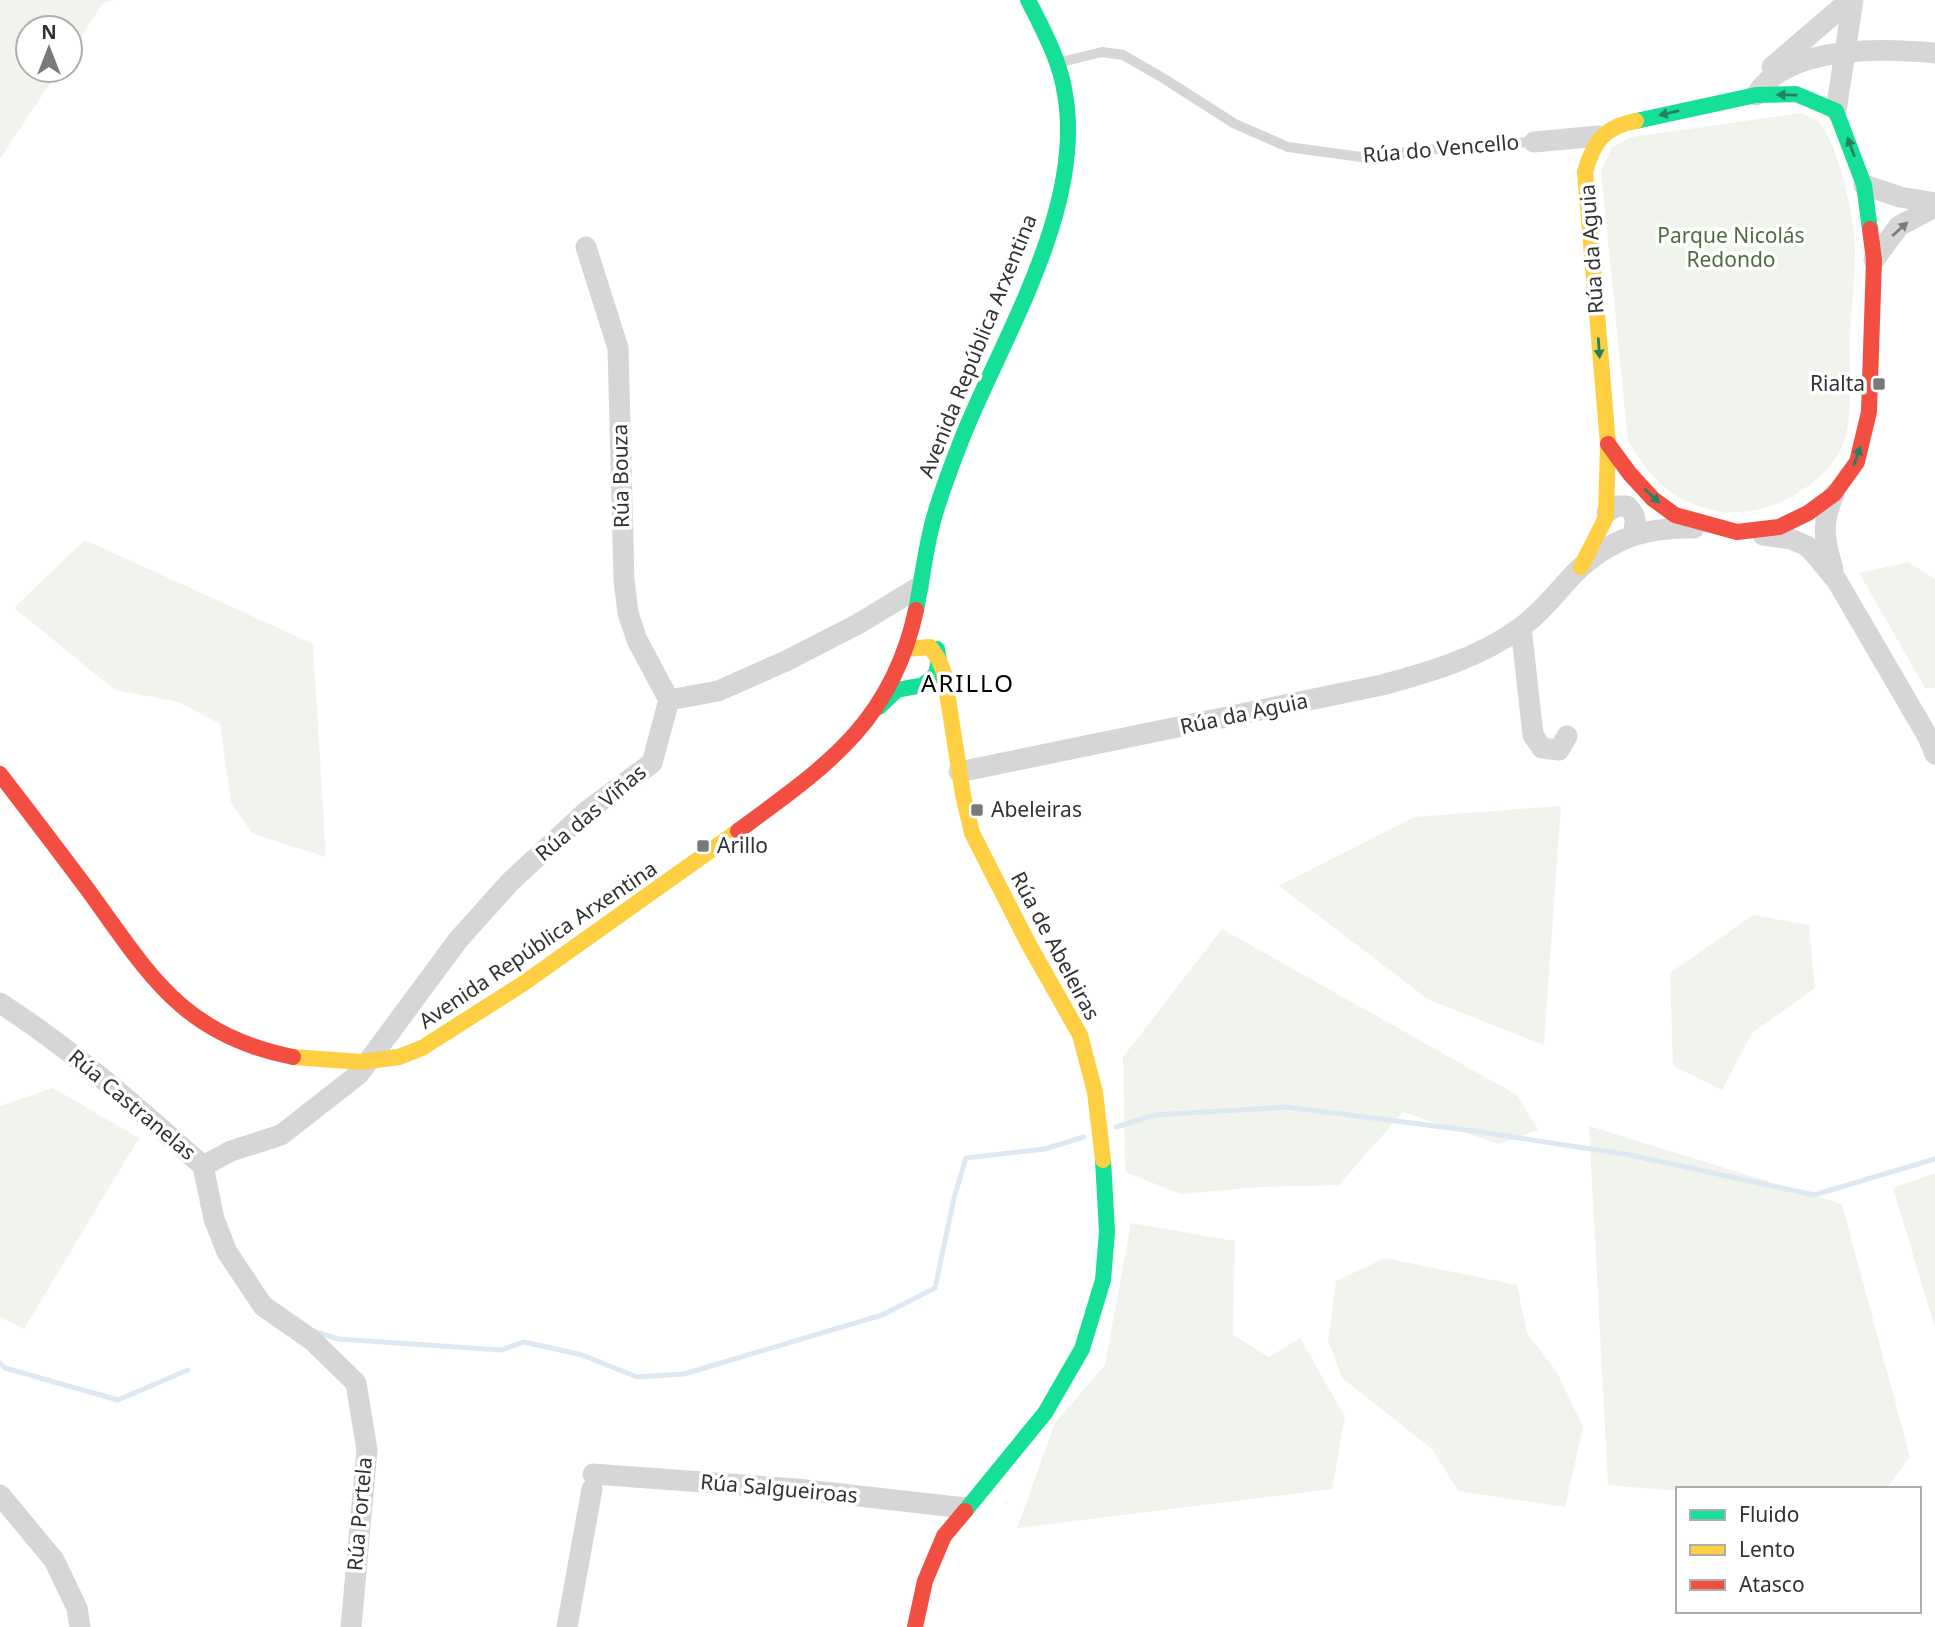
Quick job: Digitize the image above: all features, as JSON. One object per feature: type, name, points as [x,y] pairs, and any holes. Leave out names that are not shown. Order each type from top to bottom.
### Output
[{"type":"street","name":"Avenida República Arxentina","points":[[873,712],[903,654],[936,510],[949,472],[1023,300],[1059,193],[1068,134],[1067,105],[1058,63],[1028,0]]},
{"type":"street","points":[[1599,136],[1615,125],[1746,98],[1796,94],[1836,111],[1851,0]]},
{"type":"street","points":[[1746,98],[1851,0]]},
{"type":"street","points":[[1746,98],[1798,62],[1844,53],[1935,53]]},
{"type":"street","name":"Rúa da Aguia","points":[[959,772],[1381,685],[1434,670],[1481,651],[1521,627],[1581,567],[1607,548],[1633,534],[1667,528],[1730,530],[1779,527],[1808,513],[1835,494],[1857,462],[1869,412],[1874,260],[1864,184],[1836,111]]},
{"type":"street","name":"Rúa da Aguia","points":[[1581,567],[1607,512],[1608,444],[1586,172],[1589,156],[1599,136]]},
{"type":"street","name":"Rúa do Vencello","points":[[1534,142],[1599,136]]},
{"type":"street","points":[[1864,184],[1900,197],[1935,205]]},
{"type":"street","points":[[1874,260],[1899,226],[1935,205]]},
{"type":"street","name":"Rúa Bouza","points":[[586,247],[618,348],[624,580],[628,613],[637,640],[669,700]]},
{"type":"street","name":"Rúa da Aguia","points":[[1608,444],[1630,474],[1675,515],[1730,530]]},
{"type":"street","points":[[1835,494],[1827,510],[1824,541],[1837,581]]},
{"type":"street","points":[[1607,512],[1617,506],[1627,506],[1635,513],[1633,534]]},
{"type":"street","points":[[1730,530],[1791,539],[1807,545],[1837,581],[1921,725],[1935,754]]},
{"type":"street","name":"Avenida República Arxentina","points":[[919,587],[939,660]]},
{"type":"street","points":[[669,700],[718,691],[786,661],[858,624],[919,587]]},
{"type":"street","points":[[1521,627],[1533,735],[1542,748],[1559,750],[1567,736]]},
{"type":"street","points":[[903,654],[930,648],[939,660],[936,674],[923,685]]},
{"type":"street","name":"Rúa de Abeleiras","points":[[903,654],[954,738]]},
{"type":"street","name":"Rúa de Abeleiras","points":[[915,1627],[925,1581],[944,1536],[1045,1413],[1082,1349],[1102,1280],[1107,1233],[1102,1147],[1095,1092],[1080,1035],[1028,943],[972,833],[959,772],[944,673],[939,660]]},
{"type":"street","name":"Avenida República Arxentina","points":[[0,774],[140,964],[202,1025],[244,1044],[292,1056],[368,1061],[399,1057],[430,1044],[537,975],[809,779],[844,748],[873,712],[897,690],[923,685]]},
{"type":"street","name":"Rúa das Viñas","points":[[368,1061],[458,940],[510,883],[587,811],[652,764],[669,700]]},
{"type":"street","name":"Rúa Castranelas","points":[[0,1003],[43,1031],[203,1166],[231,1151],[282,1135],[355,1077],[368,1061]]},
{"type":"street","name":"Rúa Portela","points":[[203,1166],[214,1219],[227,1252],[263,1306],[312,1340],[356,1383],[367,1450],[351,1627]]},
{"type":"street","name":"Rúa Salgueiroas","points":[[567,1627],[593,1481],[797,1489],[965,1508]]},
{"type":"street","points":[[0,1495],[54,1560],[77,1608],[80,1627]]},
{"type":"lane","name":"Rúa do Vencello","points":[[1058,63],[1102,52],[1123,55],[1235,124],[1288,147],[1361,157],[1485,144],[1534,142]]},
{"type":"green space","points":[[0,0],[116,0],[103,3],[84,32],[84,14],[14,14],[14,84],[50,84],[0,159]]},
{"type":"green space","name":"Parque Nicolás Redondo","points":[[1801,113],[1818,122],[1833,148],[1845,184],[1855,239],[1850,334],[1850,411],[1846,436],[1842,447],[1826,470],[1813,483],[1789,498],[1756,510],[1723,512],[1706,509],[1675,495],[1661,484],[1628,441],[1601,171],[1612,147],[1632,137]]},
{"type":"green space","points":[[85,540],[313,644],[326,857],[253,834],[231,803],[220,724],[179,702],[115,690],[14,608]]},
{"type":"green space","points":[[1908,562],[1935,579],[1935,688],[1925,688],[1859,573]]},
{"type":"green space","points":[[1561,806],[1544,1045],[1429,1000],[1279,886],[1414,817]]},
{"type":"green space","points":[[1753,915],[1809,925],[1815,988],[1752,1033],[1722,1090],[1673,1066],[1670,973]]},
{"type":"green space","points":[[1222,929],[1517,1095],[1538,1130],[1499,1144],[1403,1112],[1339,1185],[1260,1187],[1181,1194],[1125,1172],[1123,1057]]},
{"type":"green space","points":[[53,1088],[139,1138],[24,1329],[0,1316],[0,1106]]},
{"type":"green space","points":[[1589,1126],[1842,1204],[1910,1457],[1888,1487],[1676,1487],[1676,1491],[1608,1485]]},
{"type":"green space","points":[[1935,1173],[1935,1328],[1893,1188]]},
{"type":"green space","points":[[1131,1223],[1235,1241],[1233,1335],[1269,1357],[1300,1338],[1345,1417],[1332,1489],[1017,1528],[1055,1423],[1105,1365]]},
{"type":"green space","points":[[1385,1258],[1517,1285],[1527,1333],[1557,1372],[1583,1427],[1565,1507],[1458,1491],[1432,1449],[1342,1378],[1328,1340],[1336,1281]]},
{"type":"waterway","points":[[1116,1127],[1155,1115],[1287,1107],[1474,1131],[1630,1155],[1814,1195],[1935,1159]]},
{"type":"waterway","points":[[313,1331],[338,1339],[501,1350],[524,1342],[582,1355],[637,1377],[684,1374],[882,1315],[935,1288],[954,1198],[966,1158],[1045,1149],[1084,1137]]},
{"type":"waterway","points":[[0,1363],[5,1368],[118,1400],[188,1370]]},
{"type":"traffic: fast","points":[[916,610],[930,532],[943,489],[963,436],[1037,269],[1063,180],[1068,137],[1063,81],[1028,0]]},
{"type":"traffic: fast","points":[[1636,121],[1756,95],[1796,94],[1836,111],[1864,185],[1870,229]]},
{"type":"traffic: fast","points":[[879,707],[897,690],[923,685],[936,674],[939,660],[937,649]]},
{"type":"traffic: fast","points":[[965,1511],[1045,1413],[1082,1349],[1103,1280],[1107,1232],[1103,1160]]},
{"type":"traffic: slow","points":[[1581,567],[1606,517],[1608,444],[1585,172],[1592,152],[1602,137],[1616,127],[1636,121]]},
{"type":"traffic: slow","points":[[905,649],[930,647],[939,660],[944,673],[963,795],[972,833],[1028,943],[1080,1035],[1095,1092],[1103,1160]]},
{"type":"traffic: slow","points":[[293,1057],[361,1062],[399,1057],[422,1048],[524,983],[738,831]]},
{"type":"traffic: jam","points":[[1608,444],[1653,499],[1675,515],[1737,532],[1779,527],[1808,513],[1834,494],[1857,462],[1869,412],[1874,260],[1870,229]]},
{"type":"traffic: jam","points":[[738,831],[826,763],[851,739],[872,713],[890,683],[905,649],[916,610]]},
{"type":"traffic: jam","points":[[0,774],[150,974],[172,997],[195,1017],[223,1033],[255,1047],[293,1057]]},
{"type":"traffic: jam","points":[[915,1627],[925,1581],[944,1536],[965,1511]]},
{"type":"place","name":"Rialta","points":[[1879,384]]},
{"type":"place","name":"Abeleiras","points":[[977,810]]},
{"type":"place","name":"Arillo","points":[[703,846]]},
{"type":"district","name":"ARILLO","points":[[968,684]]}]
